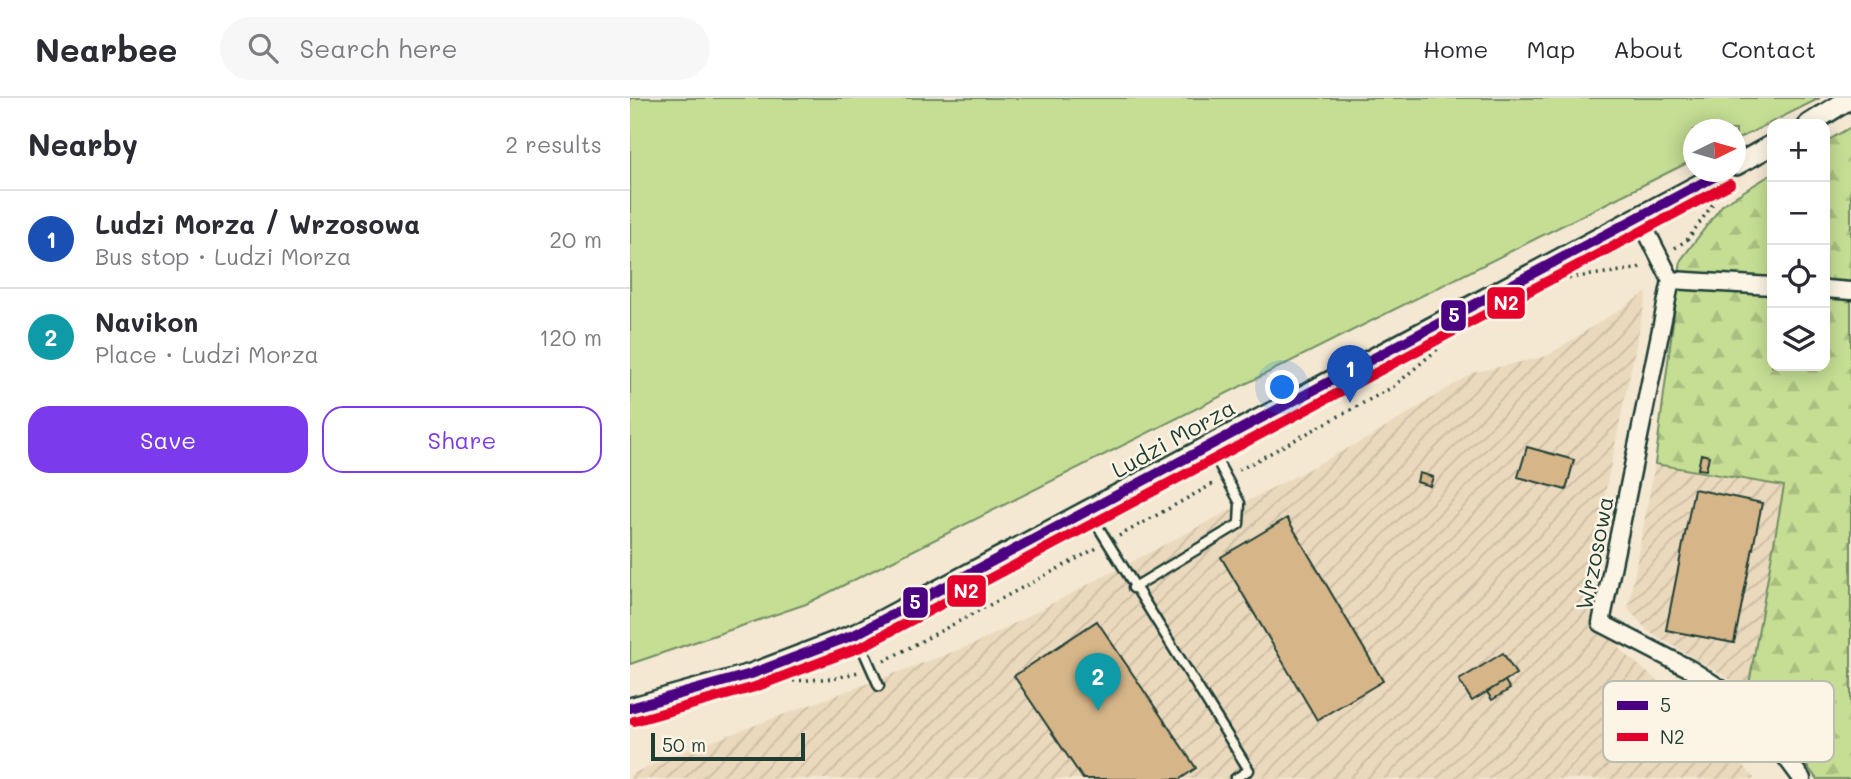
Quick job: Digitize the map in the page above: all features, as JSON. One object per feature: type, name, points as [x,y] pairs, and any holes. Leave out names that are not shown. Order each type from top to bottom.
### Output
[{"type":"street","points":[[1817,119],[1851,98]]},
{"type":"street","points":[[1746,159],[1767,148]]},
{"type":"street","name":"Ludzi Morza","points":[[630,708],[751,674],[856,634],[1704,182]]},
{"type":"street","points":[[1639,217],[1671,280],[1767,286]]},
{"type":"street","name":"Wrzosowa","points":[[1671,280],[1601,623],[1708,681]]},
{"type":"street","points":[[1830,289],[1851,291]]},
{"type":"street","name":"Wrzosowa","points":[[1789,762],[1802,779]]},
{"type":"lane","points":[[1133,588],[1239,524],[1240,503],[1209,446]]},
{"type":"lane","points":[[1089,512],[1133,588],[1249,770],[1235,779]]},
{"type":"lane","points":[[856,634],[878,685]]},
{"type":"shaded area","points":[[1647,292],[1587,579],[1621,650],[1657,681],[1603,681],[1603,762],[1740,762],[1755,779],[630,779],[630,775],[672,756],[977,643],[1379,432],[1472,373],[1547,356]]},
{"type":"shaded area","points":[[1655,464],[1784,486],[1750,681],[1733,681],[1648,631],[1628,609]]},
{"type":"green space","points":[[630,98],[1820,98],[1778,119],[1767,119],[1767,124],[1746,135],[1746,119],[1683,119],[1683,165],[806,604],[630,664]]},
{"type":"green space","points":[[1851,127],[1851,779],[1817,779],[1804,762],[1834,762],[1834,681],[1750,681],[1784,486],[1655,464],[1681,260],[1723,204],[1767,177],[1767,371],[1830,371],[1830,139]]},
{"type":"building","points":[[1527,447],[1574,460],[1566,490],[1518,477]]},
{"type":"building","points":[[1701,454],[1709,456],[1706,470],[1698,469]]},
{"type":"building","points":[[1419,473],[1433,477],[1430,486],[1417,482]]},
{"type":"building","points":[[1694,489],[1762,503],[1734,643],[1666,630]]},
{"type":"building","points":[[1287,518],[1383,681],[1317,720],[1221,557]]},
{"type":"building","points":[[1097,621],[1196,768],[1180,779],[1083,779],[1014,676]]},
{"type":"building","points":[[1503,653],[1516,674],[1472,701],[1459,680]]},
{"type":"building","points":[[1505,681],[1510,689],[1492,700],[1487,692]]},
{"type":"transit line","name":"5","points":[[630,708],[751,674],[856,634],[1704,182]]},
{"type":"transit line","name":"N2","points":[[634,721],[755,687],[863,646],[1730,184]]},
{"type":"place","name":"Ludzi Morza / Wrzosowa","points":[[1350,403]]},
{"type":"place","name":"Navikon","points":[[1098,711]]}]
